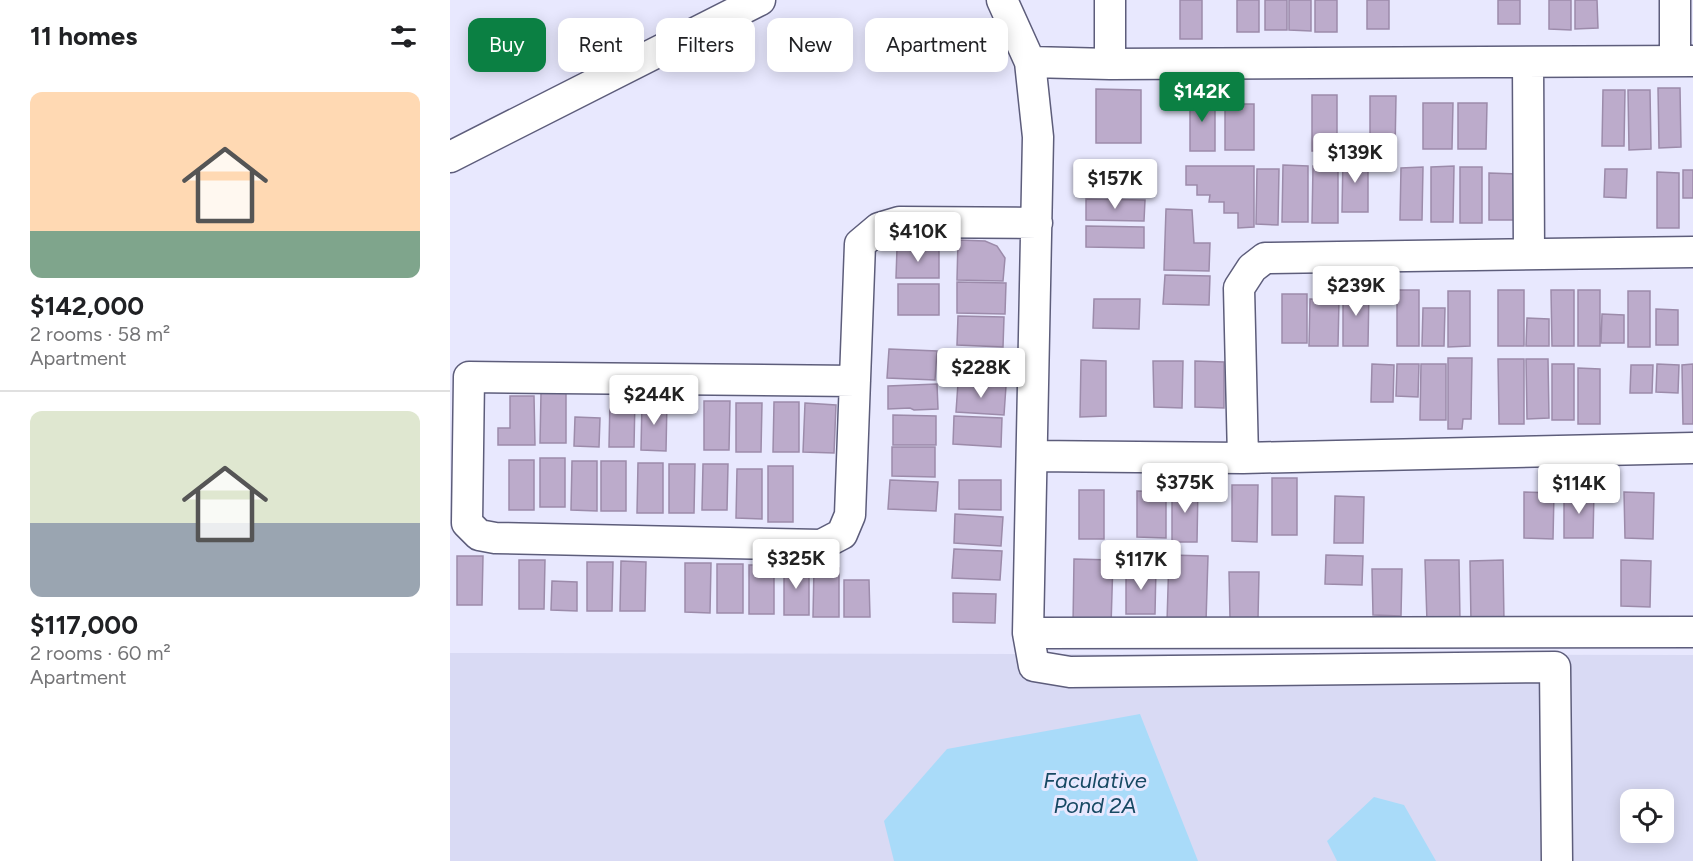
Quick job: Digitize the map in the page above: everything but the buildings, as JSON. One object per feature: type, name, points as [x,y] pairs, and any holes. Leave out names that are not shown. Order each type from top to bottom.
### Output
[{"type":"street","points":[[450,157],[760,0]]},
{"type":"street","points":[[1002,0],[1030,62],[1038,137],[1028,633],[1034,666],[1070,672],[1555,667],[1557,861]]},
{"type":"street","points":[[1110,0],[1110,64]]},
{"type":"street","points":[[1030,62],[1110,64],[1684,61],[1675,0]]},
{"type":"street","points":[[1528,62],[1529,254]]},
{"type":"street","points":[[855,381],[469,377],[467,523],[479,535],[495,538],[821,545],[842,534],[850,515],[861,244],[879,228],[899,222],[1037,223]]},
{"type":"street","points":[[1243,458],[1239,288],[1252,268],[1265,258],[1693,252]]},
{"type":"street","points":[[1032,456],[1243,458],[1693,448]]},
{"type":"street","points":[[1028,633],[1693,632]]},
{"type":"shaded area","points":[[450,653],[1693,655],[1693,861],[450,861]]},
{"type":"water","name":"Faculative Pond 2A","points":[[1140,714],[1198,861],[894,861],[884,821],[947,749]]},
{"type":"water","points":[[1374,797],[1404,805],[1436,861],[1337,861],[1327,841]]}]
